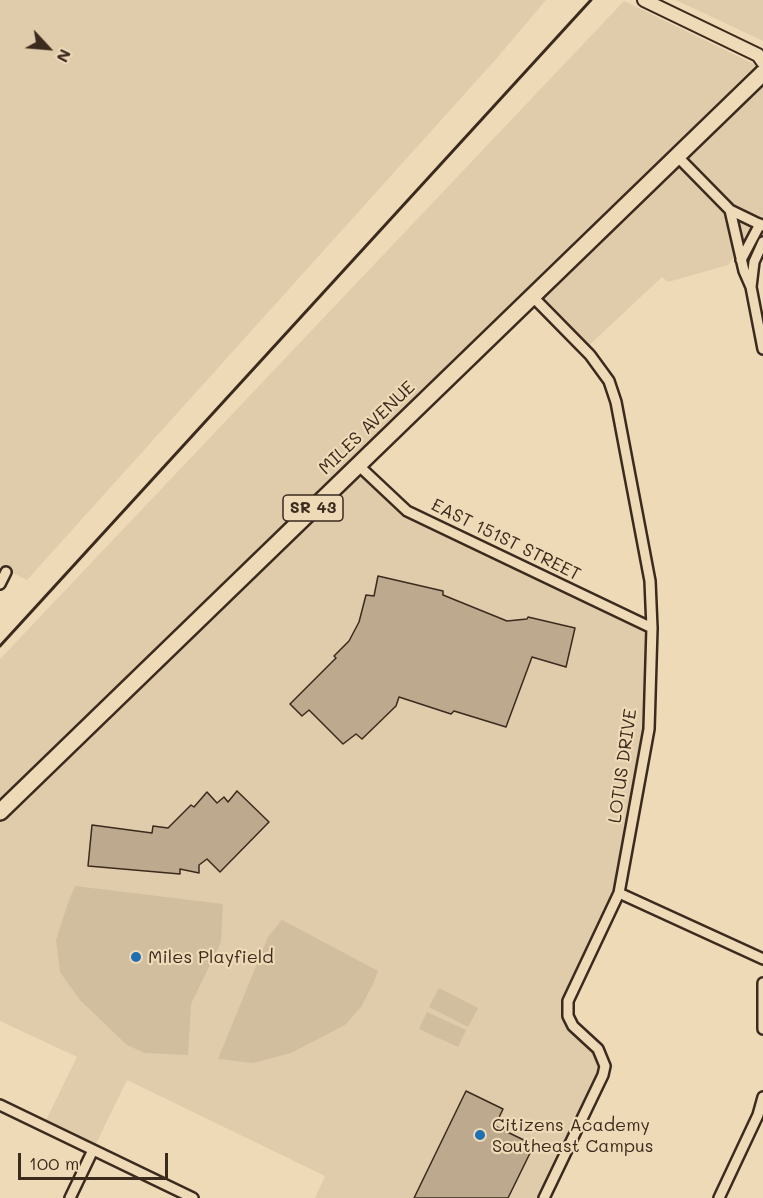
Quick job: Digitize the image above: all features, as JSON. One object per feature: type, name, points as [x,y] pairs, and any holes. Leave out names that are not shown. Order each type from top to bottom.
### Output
[{"type":"main road","name":"MILES AVENUE","points":[[0,812],[763,73]]},
{"type":"street","points":[[644,0],[758,56],[763,62]]},
{"type":"street","points":[[677,156],[730,210],[761,225],[741,260]]},
{"type":"street","points":[[730,210],[741,260],[751,287],[763,349]]},
{"type":"street","points":[[751,287],[754,262],[763,243]]},
{"type":"street","name":"LOTUS DRIVE","points":[[533,297],[590,355],[609,381],[616,402],[650,581],[652,627],[649,729],[619,893],[568,1001],[568,1016],[573,1026],[598,1049],[605,1066],[603,1075],[544,1198]]},
{"type":"street","name":"EAST 151ST STREET","points":[[357,464],[407,511],[652,627]]},
{"type":"street","points":[[0,584],[6,572]]},
{"type":"street","points":[[619,893],[763,959]]},
{"type":"street","points":[[763,983],[763,1029]]},
{"type":"street","points":[[719,1198],[761,1116],[763,1097]]},
{"type":"street","points":[[0,1105],[194,1198]]},
{"type":"street","points":[[70,1198],[93,1150]]},
{"type":"shaded area","points":[[0,0],[546,0],[497,58],[27,580],[0,567]]},
{"type":"shaded area","points":[[676,0],[763,0],[763,41]]},
{"type":"shaded area","points":[[624,1],[756,65],[0,805],[0,659]]},
{"type":"shaded area","points":[[763,73],[763,214],[761,219],[728,265],[668,282],[662,277],[584,350],[533,297]]},
{"type":"shaded area","points":[[357,464],[407,511],[652,628],[649,729],[619,893],[568,1001],[568,1016],[590,1041],[605,1066],[544,1198],[315,1198],[325,1176],[127,1080],[93,1150],[43,1126],[77,1057],[0,1021],[0,813]]},
{"type":"shaded area","name":"Miles Playfield","points":[[75,886],[223,904],[221,942],[191,1004],[188,1055],[145,1053],[127,1045],[80,1000],[60,972],[56,940]]},
{"type":"shaded area","points":[[282,920],[378,971],[373,984],[361,1007],[345,1025],[291,1053],[253,1063],[218,1059],[268,937]]},
{"type":"shaded area","points":[[439,988],[478,1008],[468,1027],[429,1007]]},
{"type":"shaded area","points":[[427,1012],[466,1030],[458,1047],[419,1029]]},
{"type":"building","points":[[378,576],[443,591],[443,595],[507,621],[528,617],[575,628],[566,667],[532,657],[506,727],[454,711],[451,714],[399,697],[396,706],[362,739],[356,734],[343,744],[309,710],[302,716],[290,704],[336,658],[334,656],[349,641],[359,622],[366,595],[374,596]]},
{"type":"building","points":[[237,791],[269,822],[220,872],[207,859],[199,865],[199,873],[180,869],[180,874],[88,866],[92,825],[152,833],[153,826],[168,828],[191,805],[194,807],[207,792],[217,803],[224,797],[228,802]]},
{"type":"building","name":"Citizens Academy Southeast Campus","points":[[466,1091],[503,1109],[495,1126],[534,1145],[508,1198],[414,1198]]},
{"type":"railway","points":[[0,646],[591,0]]},
{"type":"place","name":"Miles Playfield","points":[[136,957]]},
{"type":"place","name":"Citizens Academy Southeast Campus","points":[[480,1135]]}]
